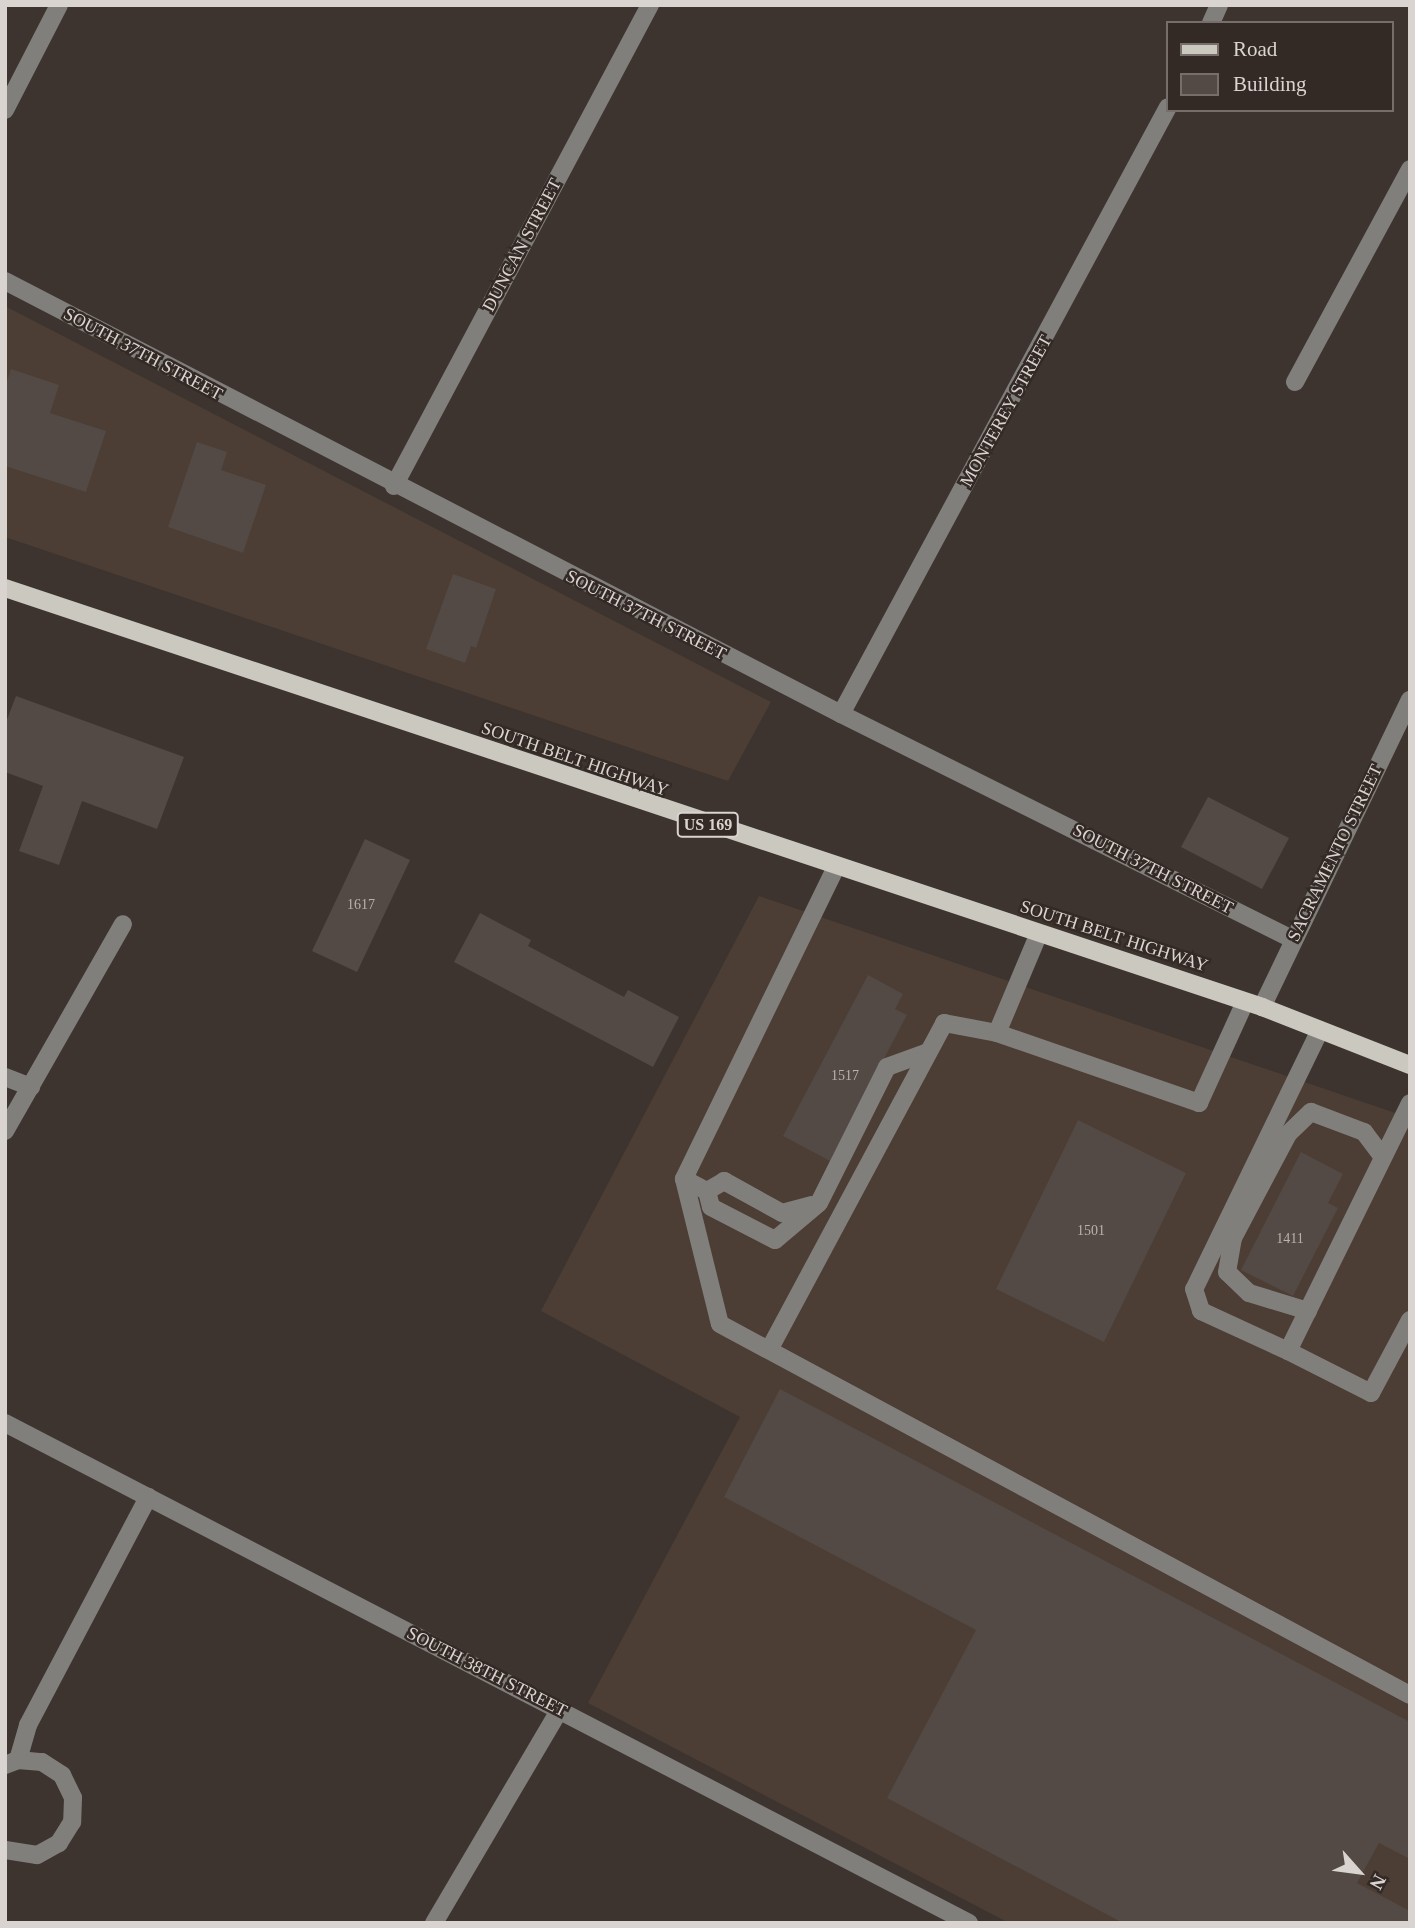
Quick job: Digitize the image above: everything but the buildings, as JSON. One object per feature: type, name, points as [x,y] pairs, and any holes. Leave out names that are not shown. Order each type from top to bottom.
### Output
[{"type":"main road","name":"SOUTH BELT HIGHWAY","points":[[5,588],[1253,1005],[1410,1065]]},
{"type":"street","points":[[5,110],[59,5]]},
{"type":"street","name":"DUNCAN STREET","points":[[394,486],[650,5]]},
{"type":"street","points":[[1212,21],[1219,5]]},
{"type":"street","name":"MONTEREY STREET","points":[[841,714],[1166,111]]},
{"type":"street","points":[[1295,382],[1410,169]]},
{"type":"street","name":"SOUTH 37TH STREET","points":[[5,281],[394,486],[841,714],[1292,939]]},
{"type":"street","name":"SACRAMENTO STREET","points":[[997,1033],[1199,1103],[1292,939],[1410,700]]},
{"type":"street","points":[[836,867],[684,1179],[720,1324],[1410,1695]]},
{"type":"street","points":[[5,1131],[123,925]]},
{"type":"street","points":[[769,1350],[944,1023],[997,1033],[1039,933]]},
{"type":"street","points":[[1321,1030],[1194,1289],[1201,1311],[1371,1393],[1410,1320]]},
{"type":"street","points":[[684,1179],[707,1191],[711,1207],[775,1240],[819,1203],[887,1067],[928,1052]]},
{"type":"street","points":[[5,1077],[31,1087]]},
{"type":"street","points":[[1288,1351],[1410,1103]]},
{"type":"street","points":[[1308,1311],[1249,1293],[1227,1272],[1233,1238],[1288,1134],[1311,1112],[1364,1132],[1383,1157]]},
{"type":"street","points":[[707,1191],[724,1181],[782,1213],[819,1203]]},
{"type":"street","name":"SOUTH 38TH STREET","points":[[5,1423],[969,1923]]},
{"type":"street","points":[[5,1850],[37,1854],[59,1843],[72,1822],[73,1797],[62,1776],[42,1762],[11,1762],[148,1497]]},
{"type":"street","points":[[434,1923],[560,1709]]},
{"type":"shaded area","points":[[5,306],[771,702],[728,781],[5,537]]},
{"type":"shaded area","points":[[759,896],[1410,1118],[1410,1923],[1009,1923],[588,1703],[740,1417],[541,1311]]}]
